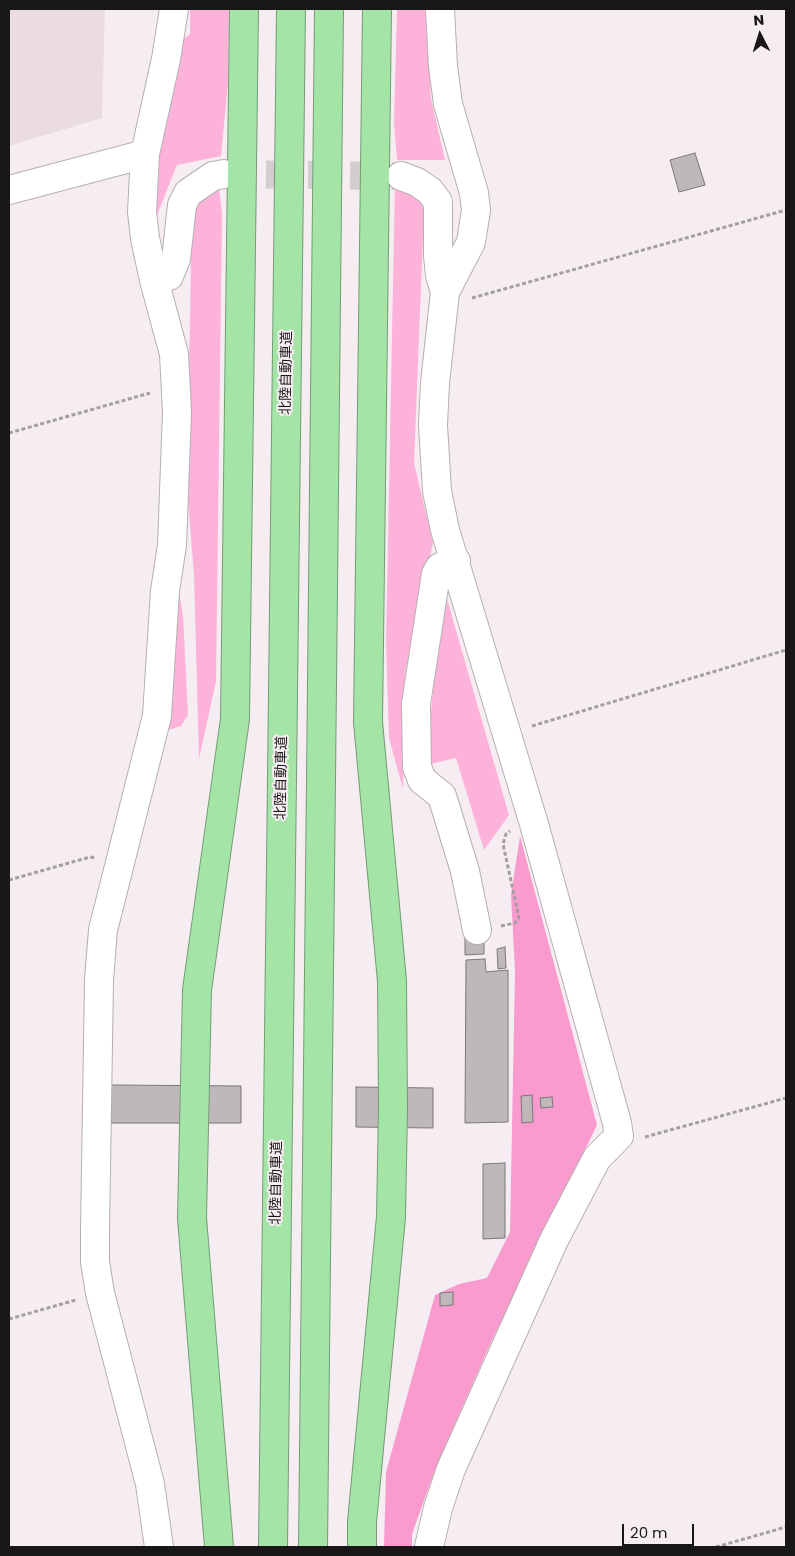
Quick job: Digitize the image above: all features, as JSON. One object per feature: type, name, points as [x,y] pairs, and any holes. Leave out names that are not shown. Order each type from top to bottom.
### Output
[{"type":"highway","points":[[218,1547],[192,1218],[197,990],[235,719],[244,9]]},
{"type":"highway","name":"北陸自動車道","points":[[273,1547],[291,9]]},
{"type":"highway","points":[[313,1547],[329,9]]},
{"type":"highway","points":[[362,1547],[362,1522],[391,1217],[393,1108],[392,981],[368,722],[378,9]]},
{"type":"street","points":[[159,1547],[150,1484],[100,1293],[95,1262],[95,1231],[99,980],[104,930],[157,716],[165,591],[172,545],[177,412],[174,354],[154,280],[145,238],[142,212],[144,154],[166,59],[174,9]]},
{"type":"street","points":[[429,1547],[438,1508],[451,1469],[554,1240],[597,1158],[619,1136],[534,824],[456,561],[445,530],[437,492],[434,460],[435,383],[445,292],[471,242],[476,210],[474,192],[448,104],[443,66],[440,9]]},
{"type":"street","points":[[9,190],[144,154]]},
{"type":"street","points":[[154,280],[169,276],[176,259],[182,205],[188,193],[213,176],[224,174]]},
{"type":"street","points":[[402,176],[418,182],[430,191],[438,202],[438,256],[440,275],[445,292]]},
{"type":"street","points":[[456,561],[440,567],[436,574],[416,704],[417,767],[422,780],[442,796],[465,871],[477,930]]},
{"type":"path","points":[[445,292],[462,301],[786,210]]},
{"type":"path","points":[[9,434],[175,386]]},
{"type":"path","points":[[507,733],[786,650]]},
{"type":"path","points":[[477,930],[510,925],[519,918],[503,844],[506,834],[512,829],[534,824]]},
{"type":"path","points":[[9,880],[90,857],[121,862]]},
{"type":"path","points":[[619,1136],[626,1140],[634,1140],[786,1098]]},
{"type":"path","points":[[9,1319],[100,1293]]},
{"type":"path","points":[[716,1547],[786,1527]]},
{"type":"shaded area","points":[[9,9],[105,9],[102,118],[9,146]]},
{"type":"shaded area","points":[[190,9],[229,9],[228,83],[221,156],[177,165],[154,223],[159,174],[160,135],[178,43],[190,34]]},
{"type":"shaded area","points":[[397,9],[425,9],[431,99],[445,160],[397,160],[394,123]]},
{"type":"shaded area","points":[[218,180],[222,214],[216,681],[199,759],[194,576],[187,487],[192,202]]},
{"type":"shaded area","points":[[395,183],[418,197],[424,211],[414,463],[433,543],[405,673],[403,789],[389,738],[386,641]]},
{"type":"shaded area","points":[[177,580],[183,616],[188,715],[181,726],[165,731]]},
{"type":"shaded area","points":[[443,585],[509,815],[484,850],[456,758],[426,765]]},
{"type":"shaded area","points":[[520,836],[597,1125],[492,1340],[436,1467],[412,1534],[412,1547],[384,1547],[386,1472],[435,1295],[459,1284],[487,1278],[510,1232],[515,972],[511,895]]},
{"type":"building","points":[[695,153],[705,185],[679,192],[670,160]]},
{"type":"building","points":[[465,938],[484,938],[484,954],[465,955]]},
{"type":"building","points":[[505,947],[506,968],[498,969],[497,949]]},
{"type":"building","points":[[485,959],[486,972],[508,970],[508,1122],[465,1123],[466,960]]},
{"type":"building","points":[[111,1085],[241,1086],[241,1123],[111,1123]]},
{"type":"building","points":[[356,1087],[433,1088],[433,1128],[356,1127]]},
{"type":"building","points":[[532,1095],[533,1122],[522,1123],[521,1096]]},
{"type":"building","points":[[552,1097],[553,1107],[541,1108],[540,1098]]},
{"type":"building","points":[[505,1163],[505,1238],[483,1239],[483,1164]]},
{"type":"building","points":[[453,1292],[453,1305],[440,1306],[440,1293]]},
{"type":"tunnel","points":[[224,174],[397,176]]}]
